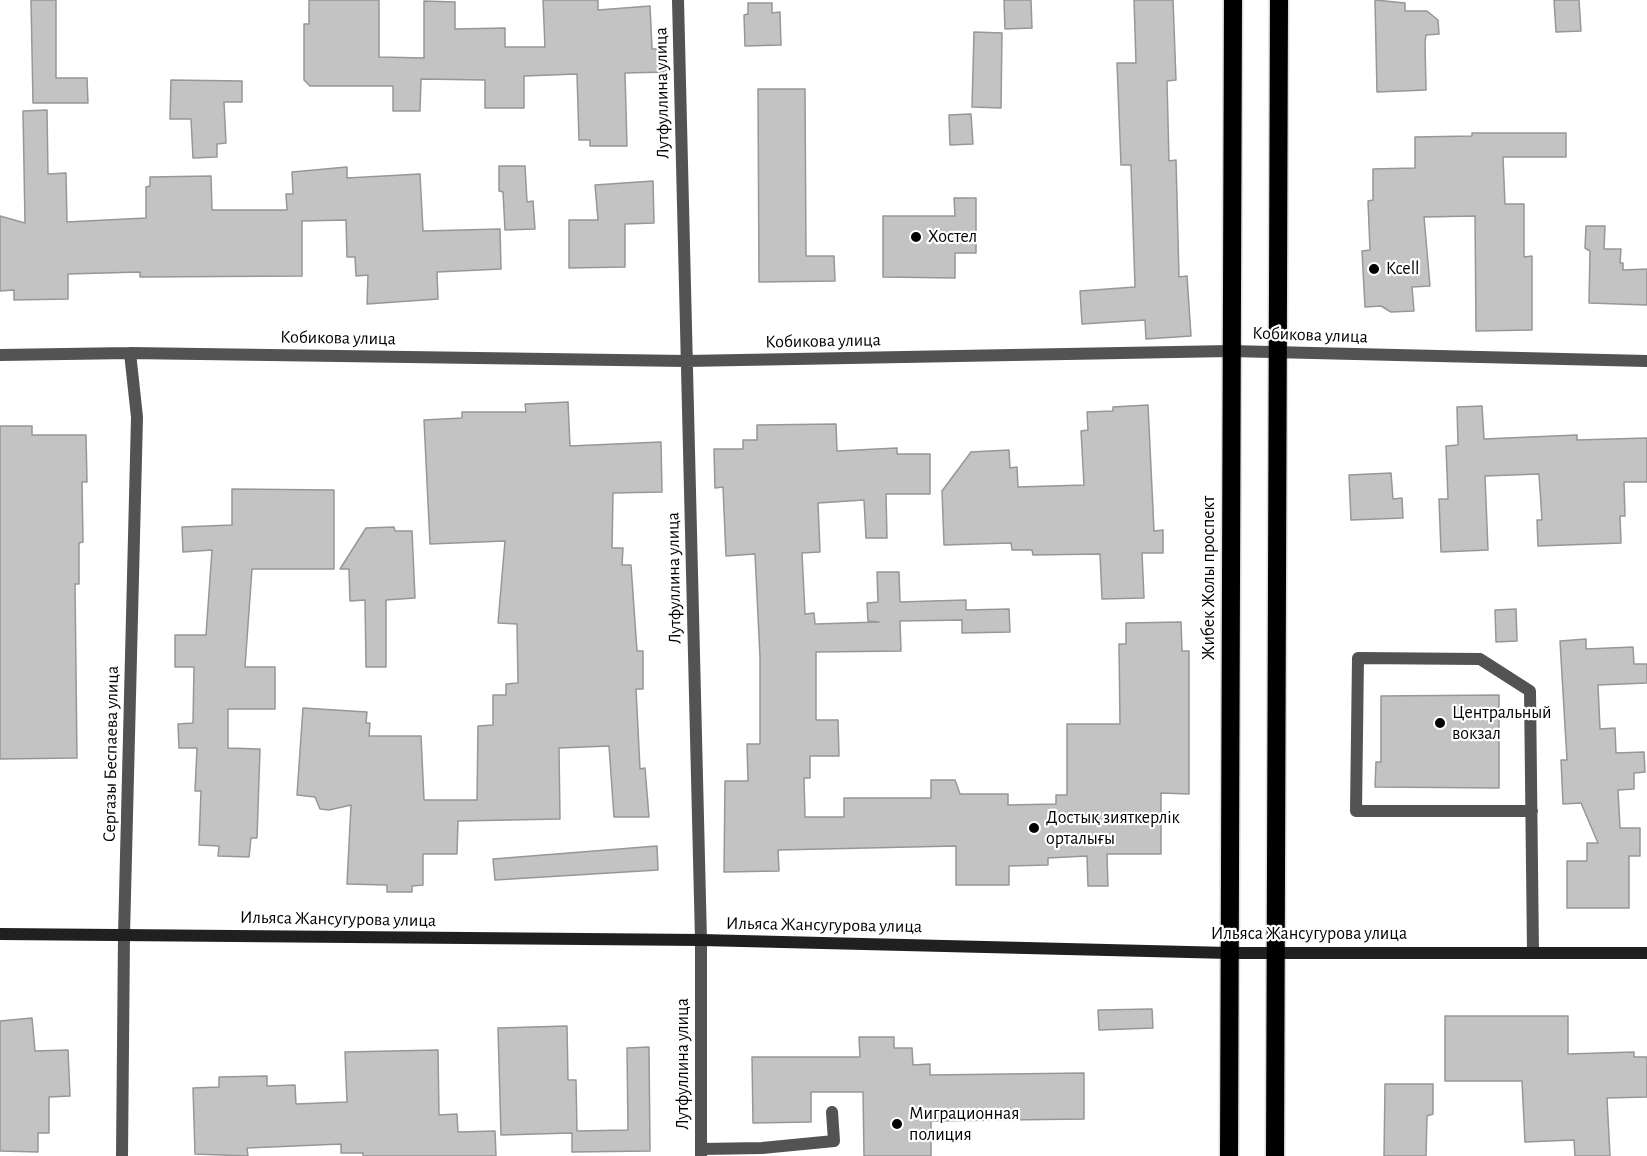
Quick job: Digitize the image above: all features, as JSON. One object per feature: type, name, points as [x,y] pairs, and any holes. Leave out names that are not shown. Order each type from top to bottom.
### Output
[{"type":"highway","name":"Жибек Жолы проспект","points":[[1229,1156],[1233,0]]},
{"type":"highway","points":[[1275,1156],[1279,0]]},
{"type":"main road","name":"Ильяса Жансугурова улица","points":[[0,934],[701,940],[1229,953],[1647,953]]},
{"type":"street","name":"Лутфуллина улица","points":[[678,0],[701,940],[701,1153]]},
{"type":"street","name":"Кобикова улица","points":[[0,355],[130,353],[686,361],[1230,351],[1647,361]]},
{"type":"street","name":"Сергазы Беспаева улица","points":[[122,1156],[124,935],[137,417],[130,353]]},
{"type":"street","points":[[1532,811],[1356,811],[1358,657],[1480,659],[1530,691],[1532,811],[1533,953]]},
{"type":"street","points":[[701,1153],[834,1142],[832,1112]]},
{"type":"building","points":[[31,0],[56,0],[56,78],[87,78],[88,103],[33,103]]},
{"type":"building","points":[[309,0],[379,0],[379,57],[424,58],[424,1],[455,2],[455,29],[505,28],[505,47],[545,47],[543,0],[598,0],[598,10],[650,6],[652,49],[665,49],[666,72],[625,73],[627,146],[590,146],[590,140],[579,140],[577,74],[524,76],[524,108],[485,108],[485,80],[421,79],[420,111],[393,111],[393,86],[310,86],[304,80],[304,24],[309,24]]},
{"type":"building","points":[[1004,0],[1031,0],[1032,28],[1005,29]]},
{"type":"building","points":[[1134,0],[1173,0],[1176,80],[1167,81],[1169,161],[1176,160],[1179,277],[1187,276],[1191,336],[1146,339],[1145,320],[1082,324],[1080,291],[1135,287],[1131,165],[1121,165],[1117,63],[1136,63]]},
{"type":"building","points":[[1375,0],[1405,3],[1405,11],[1427,11],[1438,20],[1439,34],[1426,35],[1426,90],[1377,92]]},
{"type":"building","points":[[1554,0],[1579,0],[1581,31],[1556,32]]},
{"type":"building","points":[[748,3],[772,3],[772,13],[780,12],[781,45],[745,46],[744,15],[748,14]]},
{"type":"building","points":[[974,32],[1002,33],[1001,108],[972,107]]},
{"type":"building","points":[[171,80],[242,81],[242,102],[224,102],[226,143],[217,144],[217,157],[193,158],[191,119],[170,119]]},
{"type":"building","points":[[758,89],[805,89],[806,256],[834,256],[835,281],[759,282]]},
{"type":"building","points":[[47,110],[48,174],[66,173],[67,222],[146,218],[146,187],[150,186],[150,177],[211,176],[212,210],[287,210],[286,194],[293,194],[292,172],[347,167],[347,178],[420,174],[423,231],[500,229],[501,269],[437,272],[438,299],[367,304],[368,275],[356,276],[355,257],[347,257],[346,220],[302,221],[302,276],[140,277],[140,272],[68,274],[68,299],[14,300],[14,290],[0,291],[0,216],[25,223],[23,111]]},
{"type":"building","points":[[971,114],[973,144],[950,145],[949,115]]},
{"type":"building","points":[[1472,133],[1566,133],[1566,157],[1503,157],[1505,204],[1524,204],[1524,257],[1532,256],[1532,330],[1476,331],[1475,216],[1424,217],[1430,286],[1412,287],[1414,311],[1391,312],[1381,306],[1365,307],[1362,251],[1370,250],[1368,201],[1373,200],[1373,169],[1415,168],[1415,137],[1472,136]]},
{"type":"building","points":[[499,166],[525,166],[527,202],[533,201],[535,229],[505,230],[503,192],[499,191]]},
{"type":"building","points":[[653,181],[654,223],[625,224],[625,267],[569,268],[569,220],[598,220],[595,185]]},
{"type":"building","points":[[954,198],[976,198],[976,253],[955,253],[955,278],[883,277],[883,216],[955,216]]},
{"type":"building","points":[[1586,226],[1605,226],[1604,249],[1621,249],[1620,263],[1623,263],[1623,270],[1647,269],[1647,305],[1589,303],[1590,251],[1585,248]]},
{"type":"building","points":[[568,402],[570,446],[661,442],[662,492],[613,493],[612,548],[623,548],[622,565],[631,565],[637,651],[643,651],[643,689],[636,689],[640,769],[645,768],[649,817],[614,817],[609,746],[559,748],[560,819],[458,821],[457,854],[423,854],[423,885],[412,886],[412,892],[387,892],[387,885],[347,884],[351,805],[329,810],[320,809],[315,797],[297,795],[303,708],[367,712],[366,723],[370,723],[369,736],[421,736],[424,800],[477,800],[478,726],[493,725],[493,695],[506,695],[506,684],[518,683],[517,624],[498,623],[505,541],[430,544],[424,420],[462,418],[462,412],[526,412],[525,404]]},
{"type":"building","points":[[1148,405],[1154,531],[1163,530],[1163,553],[1142,553],[1144,598],[1102,599],[1100,554],[1033,555],[1032,550],[1012,550],[1011,543],[944,545],[942,491],[971,452],[1009,450],[1010,468],[1017,467],[1018,487],[1084,485],[1081,431],[1088,430],[1087,412],[1113,411],[1113,407]]},
{"type":"building","points":[[1482,406],[1484,439],[1577,435],[1577,440],[1647,438],[1647,482],[1624,482],[1625,516],[1620,516],[1621,543],[1538,546],[1537,520],[1542,520],[1539,474],[1485,476],[1488,550],[1441,552],[1439,499],[1448,499],[1446,446],[1458,445],[1457,407]]},
{"type":"building","points":[[836,424],[837,451],[897,448],[897,454],[930,454],[930,494],[886,494],[887,538],[866,538],[864,500],[818,503],[820,552],[802,553],[805,614],[814,613],[815,624],[879,622],[868,621],[867,603],[878,602],[877,572],[899,572],[900,602],[966,600],[966,610],[1009,609],[1010,632],[962,633],[962,620],[900,621],[901,651],[816,652],[816,720],[838,720],[839,756],[810,756],[810,778],[804,778],[805,817],[844,817],[844,798],[931,798],[931,780],[955,780],[960,794],[1008,794],[1008,805],[1056,804],[1056,795],[1067,795],[1067,724],[1120,724],[1119,644],[1126,644],[1126,623],[1181,622],[1182,651],[1189,651],[1189,794],[1161,793],[1161,854],[1107,854],[1108,886],[1088,886],[1087,856],[1048,858],[1048,865],[1009,866],[1009,885],[956,885],[956,846],[778,850],[779,871],[724,872],[725,781],[748,781],[747,744],[760,744],[760,657],[755,554],[726,556],[723,487],[715,488],[714,449],[743,449],[743,440],[757,440],[757,425]]},
{"type":"building","points":[[0,426],[32,426],[32,435],[86,435],[87,482],[82,482],[83,542],[79,543],[79,584],[75,584],[77,758],[0,759]]},
{"type":"building","points":[[1391,473],[1393,499],[1402,498],[1403,518],[1351,520],[1349,475]]},
{"type":"building","points":[[232,489],[334,490],[334,569],[252,569],[245,667],[275,667],[275,709],[228,709],[228,748],[260,749],[257,838],[251,838],[249,857],[218,856],[219,846],[199,845],[201,791],[195,791],[197,748],[179,748],[178,724],[193,723],[194,667],[175,667],[175,635],[206,635],[212,550],[183,552],[182,527],[232,525]]},
{"type":"building","points":[[394,527],[395,531],[412,531],[415,598],[386,600],[386,667],[366,667],[365,600],[350,601],[349,569],[340,569],[366,528]]},
{"type":"building","points":[[1516,609],[1517,641],[1496,642],[1495,610]]},
{"type":"building","points":[[1586,639],[1586,649],[1633,647],[1634,664],[1647,664],[1647,683],[1598,685],[1600,729],[1615,728],[1616,753],[1644,752],[1645,772],[1634,773],[1634,789],[1618,790],[1620,828],[1640,828],[1640,856],[1629,856],[1629,908],[1567,908],[1567,861],[1587,861],[1587,843],[1598,843],[1581,803],[1563,804],[1561,760],[1567,760],[1560,641]]},
{"type":"building","points":[[1499,695],[1499,788],[1375,787],[1376,762],[1381,762],[1381,696]]},
{"type":"building","points":[[657,846],[658,870],[495,880],[493,859]]},
{"type":"building","points":[[1152,1009],[1153,1028],[1099,1030],[1098,1010]]},
{"type":"building","points":[[1445,1016],[1568,1016],[1568,1054],[1634,1052],[1634,1057],[1647,1057],[1647,1097],[1607,1098],[1610,1156],[1575,1156],[1574,1140],[1525,1142],[1522,1081],[1445,1081]]},
{"type":"building","points":[[32,1018],[35,1051],[68,1050],[70,1096],[49,1097],[49,1133],[38,1133],[38,1152],[0,1151],[0,1021]]},
{"type":"building","points":[[567,1026],[568,1080],[576,1080],[577,1131],[628,1130],[627,1048],[649,1047],[650,1151],[572,1152],[572,1133],[501,1135],[498,1028]]},
{"type":"building","points":[[859,1037],[894,1037],[894,1048],[912,1048],[913,1065],[930,1064],[930,1075],[1084,1073],[1084,1119],[931,1121],[931,1156],[864,1156],[863,1092],[811,1092],[811,1122],[753,1123],[752,1057],[860,1057]]},
{"type":"building","points":[[438,1050],[439,1115],[457,1114],[458,1132],[495,1131],[496,1156],[363,1156],[363,1153],[341,1153],[341,1144],[247,1148],[248,1156],[195,1154],[193,1088],[219,1087],[219,1077],[267,1076],[267,1086],[295,1085],[296,1104],[347,1102],[345,1052]]},
{"type":"building","points":[[1385,1084],[1433,1084],[1433,1114],[1427,1116],[1426,1156],[1384,1156]]},
{"type":"place","name":"Хостел","points":[[916,237]]},
{"type":"place","name":"Kcell","points":[[1374,269]]},
{"type":"place","name":"Центральный вокзал","points":[[1440,723]]},
{"type":"place","name":"Достық зияткерлік орталығы","points":[[1034,828]]},
{"type":"place","name":"Миграционная полиция","points":[[897,1124]]}]
